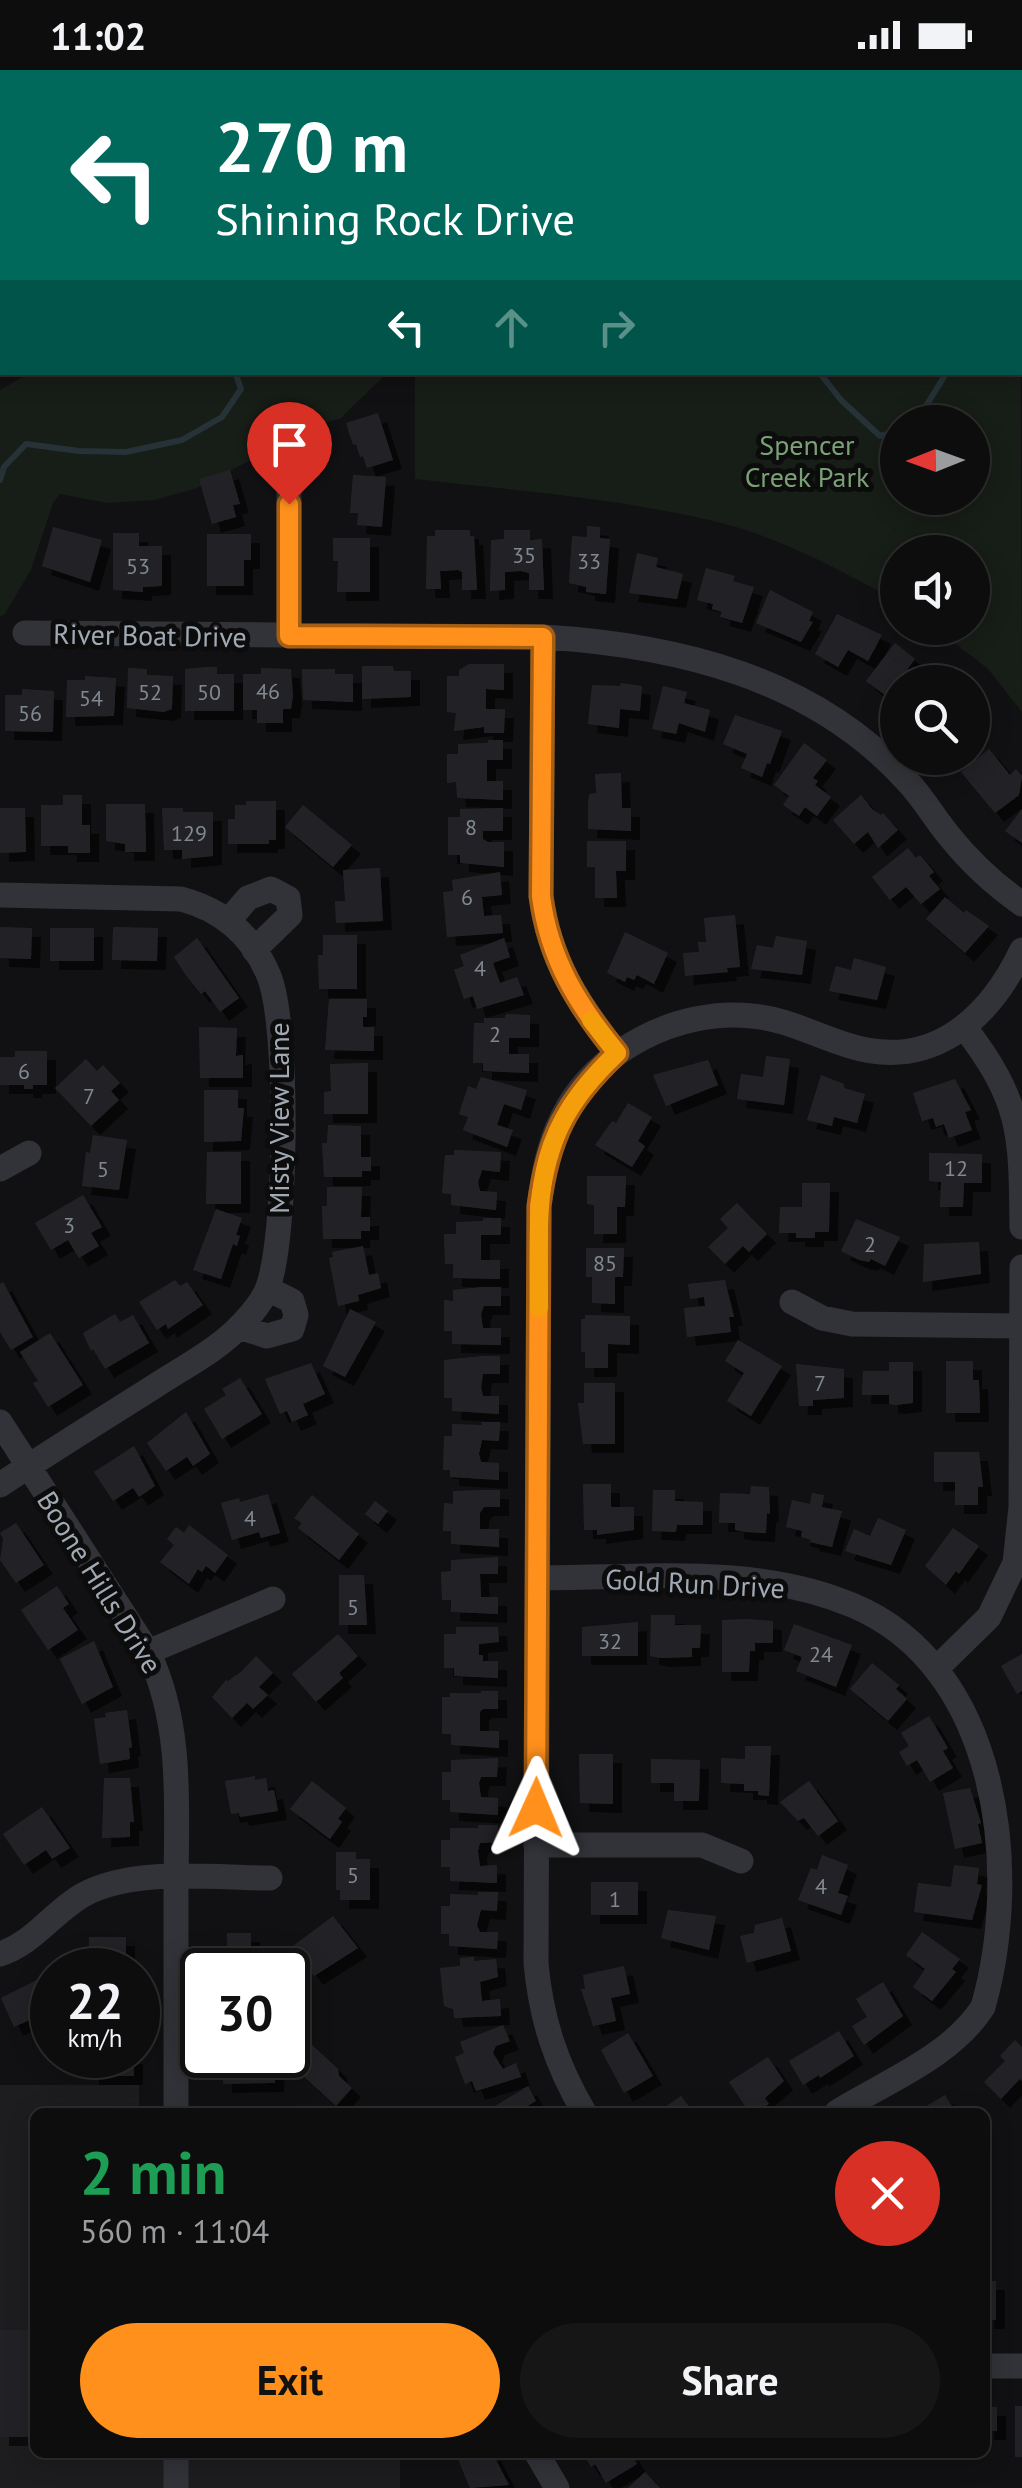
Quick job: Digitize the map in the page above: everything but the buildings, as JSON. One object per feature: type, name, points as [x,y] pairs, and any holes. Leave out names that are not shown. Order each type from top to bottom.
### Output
[{"type":"street","points":[[289,636],[290,471]]},
{"type":"street","name":"River Boat Drive","points":[[25,633],[543,637],[624,643],[681,655],[776,686],[824,712],[883,756],[969,859],[1022,904]]},
{"type":"street","points":[[543,637],[544,920],[568,986],[617,1053]]},
{"type":"street","points":[[0,895],[181,899],[230,919],[248,898],[271,889],[288,898],[290,915],[254,950]]},
{"type":"street","name":"Misty View Lane","points":[[0,1485],[198,1359],[238,1328],[268,1289],[281,1201],[280,1026],[268,973],[230,919]]},
{"type":"street","points":[[582,2108],[554,2054],[539,1996],[539,1223],[544,1172],[562,1116],[579,1091],[617,1053],[675,1024],[729,1014],[782,1020],[850,1046],[882,1051],[940,1042],[965,1028],[1000,992],[1022,950]]},
{"type":"street","points":[[965,1028],[1011,1092],[1019,1120],[1022,1227]]},
{"type":"street","points":[[0,1168],[29,1153]]},
{"type":"street","points":[[940,1665],[989,1617],[1015,1562],[1021,1507],[1022,1267]]},
{"type":"street","points":[[238,1328],[267,1336],[292,1329],[296,1315],[292,1301],[268,1289]]},
{"type":"street","points":[[792,1302],[822,1318],[852,1324],[1022,1326]]},
{"type":"street","name":"Boone Hills Drive","points":[[0,1422],[148,1652],[162,1680],[174,1741],[176,2108]]},
{"type":"street","name":"Gold Run Drive","points":[[538,1578],[774,1582],[817,1592],[880,1620],[940,1665],[990,1736],[1014,1805],[1020,1839],[1016,1915],[996,1982],[982,2009],[965,2029],[930,2056],[844,2108]]},
{"type":"street","points":[[148,1652],[273,1599]]},
{"type":"street","points":[[536,1845],[702,1845],[740,1861]]},
{"type":"street","points":[[0,1954],[31,1938],[78,1898],[96,1888],[138,1879],[270,1878]]},
{"type":"street","points":[[990,2366],[1022,2366]]},
{"type":"street","points":[[176,2458],[176,2488]]},
{"type":"street","points":[[540,2458],[558,2488]]},
{"type":"shaded area","points":[[0,2085],[139,2085],[139,2108],[30,2108],[30,2458],[400,2458],[400,2488],[0,2488]]},
{"type":"green space","points":[[26,375],[385,375],[341,418],[278,438],[249,461],[197,488],[155,500],[107,503],[60,494],[53,503],[31,570],[0,617],[0,390]]},
{"type":"green space","name":"Spencer Creek Park","points":[[415,375],[1021,375],[1022,712],[990,672],[990,665],[983,665],[957,645],[990,645],[990,535],[880,535],[880,592],[829,565],[734,526],[600,500],[415,479]]},
{"type":"waterway","points":[[0,480],[4,467],[26,444],[126,452],[182,440],[222,417],[241,389],[236,375]]},
{"type":"waterway","points":[[821,375],[841,400],[880,436]]},
{"type":"waterway","points":[[927,405],[945,375]]},
{"type":"slow traffic","points":[[539,1308],[539,1206],[552,1143],[562,1116],[579,1091],[617,1053],[591,1020]]},
{"type":"route","points":[[289,504],[289,636],[543,637],[544,920],[562,974],[582,1009],[617,1053],[579,1091],[562,1116],[544,1172],[539,1206],[536,1808]]}]
